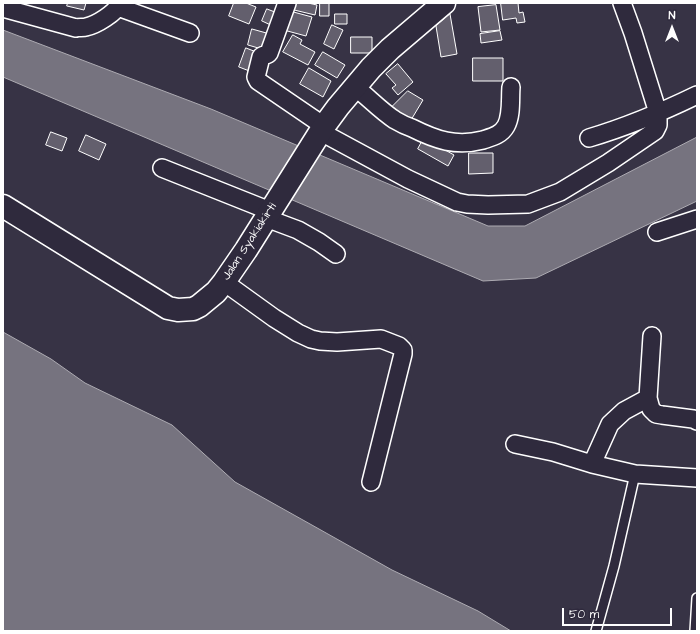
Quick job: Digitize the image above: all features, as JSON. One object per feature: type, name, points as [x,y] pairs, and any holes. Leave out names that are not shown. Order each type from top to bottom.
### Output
[{"type":"street","points":[[287,3],[270,53],[261,57],[256,77],[258,81],[320,133],[408,179],[457,202],[477,205],[528,204],[560,192],[608,163],[655,131],[658,125],[658,113],[622,3]]},
{"type":"street","name":"Jalan Syakiakirti","points":[[3,206],[168,308],[178,310],[193,309],[216,292],[224,282],[320,133],[355,87],[381,58],[443,3]]},
{"type":"street","points":[[13,7],[76,28],[86,27],[96,23],[108,16],[119,5],[190,33]]},
{"type":"street","points":[[355,87],[396,120],[422,133],[447,142],[459,143],[473,142],[495,136],[501,132],[506,126],[509,114],[511,87]]},
{"type":"street","points":[[589,138],[613,131],[697,95]]},
{"type":"street","points":[[162,168],[270,211],[336,254]]},
{"type":"street","points":[[656,232],[697,219]]},
{"type":"street","points":[[224,282],[274,318],[311,339],[337,342],[381,339],[399,346],[403,350],[371,482]]},
{"type":"street","points":[[652,336],[648,398],[651,409],[656,414],[693,419],[697,421]]},
{"type":"street","points":[[592,464],[610,424],[624,411],[648,398]]},
{"type":"street","points":[[515,444],[553,452],[592,464],[635,474],[697,478]]},
{"type":"lane","points":[[596,631],[614,566],[635,474]]},
{"type":"lane","points":[[695,631],[697,598]]},
{"type":"shaded area","points":[[3,30],[211,109],[488,226],[525,226],[697,137],[697,201],[536,278],[483,281],[3,77]]},
{"type":"shaded area","points":[[3,332],[51,359],[85,383],[172,425],[235,482],[392,570],[478,611],[511,631],[3,631]]},
{"type":"building","points":[[68,3],[86,3],[84,10],[67,6]]},
{"type":"building","points":[[234,3],[246,3],[256,7],[249,24],[229,16]]},
{"type":"building","points":[[292,3],[308,3],[317,5],[315,15],[290,9]]},
{"type":"building","points":[[320,3],[329,3],[329,16],[320,16]]},
{"type":"building","points":[[501,3],[518,3],[519,13],[523,12],[525,22],[517,23],[516,18],[503,20]]},
{"type":"building","points":[[496,5],[500,30],[481,32],[478,7]]},
{"type":"building","points":[[267,9],[280,14],[275,27],[262,21]]},
{"type":"building","points":[[286,10],[312,17],[306,36],[280,29]]},
{"type":"building","points":[[335,14],[347,14],[347,24],[335,24]]},
{"type":"building","points":[[450,14],[457,54],[441,57],[436,26]]},
{"type":"building","points":[[332,25],[343,30],[334,49],[324,44]]},
{"type":"building","points":[[252,29],[270,34],[265,50],[248,45]]},
{"type":"building","points":[[500,31],[502,40],[481,43],[480,34]]},
{"type":"building","points":[[293,35],[302,40],[300,44],[315,52],[308,65],[283,52]]},
{"type":"building","points":[[351,37],[372,37],[372,53],[351,53]]},
{"type":"building","points":[[246,48],[259,53],[252,72],[239,67]]},
{"type":"building","points":[[323,52],[345,65],[337,78],[315,65]]},
{"type":"building","points":[[473,58],[503,58],[503,81],[473,81]]},
{"type":"building","points":[[398,64],[413,82],[398,95],[392,88],[396,85],[386,74]]},
{"type":"building","points":[[309,68],[331,81],[323,97],[300,84]]},
{"type":"building","points":[[408,91],[423,100],[411,120],[391,108]]},
{"type":"building","points":[[51,132],[67,138],[62,151],[46,145]]},
{"type":"building","points":[[86,135],[106,144],[99,160],[79,151]]},
{"type":"building","points":[[424,138],[454,155],[448,166],[418,149]]},
{"type":"building","points":[[469,153],[493,153],[493,173],[469,174]]}]
